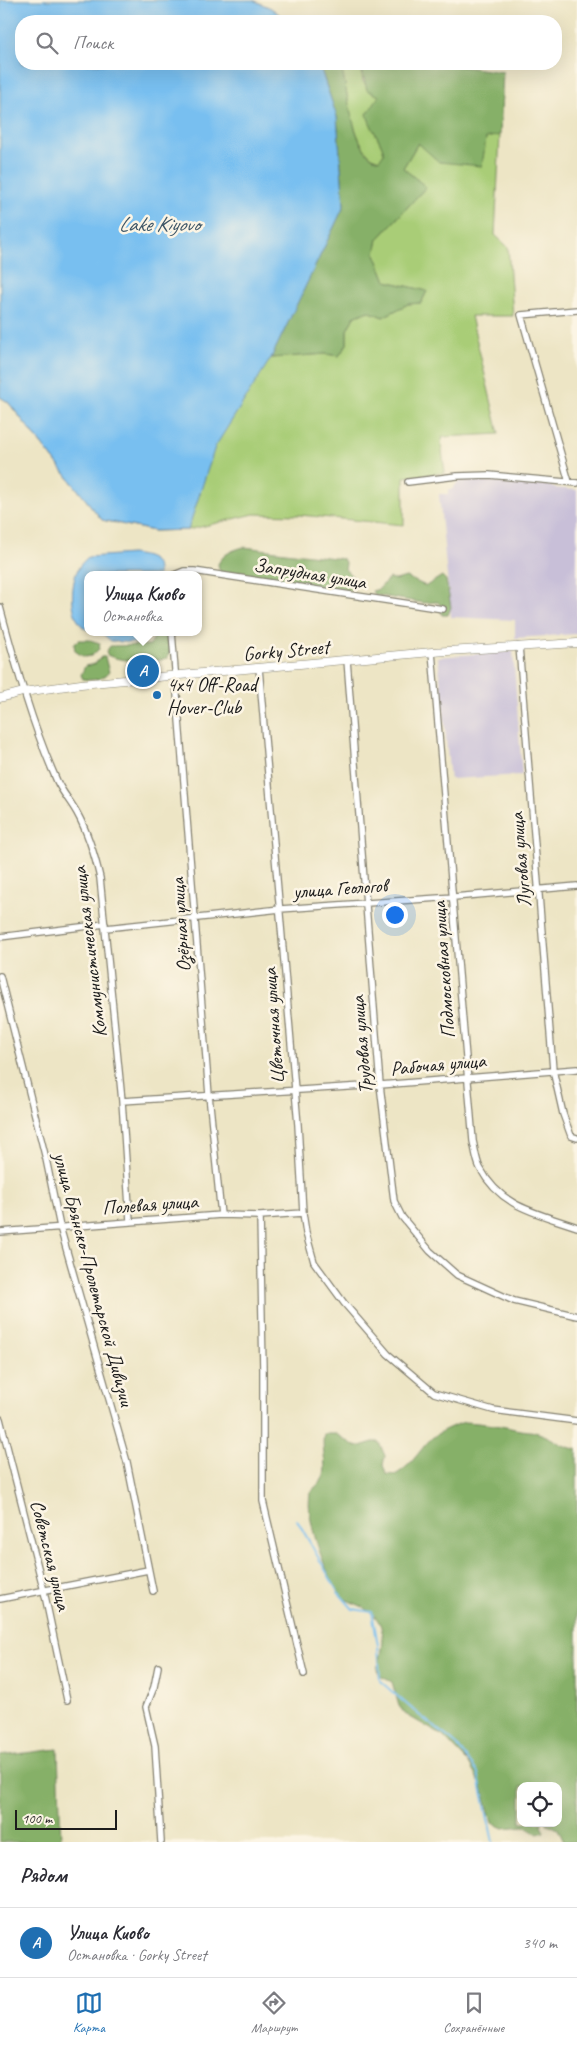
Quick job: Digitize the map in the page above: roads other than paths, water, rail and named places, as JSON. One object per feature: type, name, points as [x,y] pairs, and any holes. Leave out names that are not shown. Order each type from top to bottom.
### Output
[{"type":"street","points":[[568,482],[521,315],[577,310]]},
{"type":"street","points":[[408,482],[457,476],[489,475],[577,483]]},
{"type":"street","name":"Запрудная улица","points":[[202,573],[442,609]]},
{"type":"street","name":"Коммунистическая улица","points":[[0,608],[23,692],[58,783],[77,814],[96,858],[106,926],[122,1101],[130,1221]]},
{"type":"street","name":"Озёрная улица","points":[[172,636],[209,1096],[221,1215]]},
{"type":"street","name":"Gorky Street","points":[[0,698],[23,692],[81,684],[432,652],[577,643]]},
{"type":"street","name":"Луговая улица","points":[[519,646],[553,1070],[563,1114],[572,1136],[577,1138]]},
{"type":"street","name":"Подмосковная улица","points":[[432,652],[473,1141],[479,1167],[497,1192],[512,1204],[577,1227]]},
{"type":"street","name":"Трудовая улица","points":[[347,660],[380,1085],[394,1201],[402,1217],[430,1251],[458,1275],[514,1301],[577,1316]]},
{"type":"street","name":"Цветочная улица","points":[[259,668],[298,1125],[303,1212],[306,1233],[314,1262],[344,1303],[388,1354],[434,1393],[493,1410],[577,1421]]},
{"type":"street","name":"улица Геологов","points":[[0,937],[280,909],[577,886]]},
{"type":"street","name":"улица Брянско-Пролетарской Дивизии","points":[[0,976],[46,1159],[60,1227],[127,1462],[153,1591]]},
{"type":"street","name":"Рабочая улица","points":[[122,1101],[380,1085],[577,1069]]},
{"type":"street","name":"Полевая улица","points":[[0,1232],[130,1221],[221,1215],[260,1216],[303,1212]]},
{"type":"street","points":[[260,1216],[263,1500],[304,1674]]},
{"type":"street","name":"Советская улица","points":[[0,1419],[44,1591],[67,1700]]},
{"type":"street","points":[[0,1599],[148,1570]]},
{"type":"street","points":[[158,1667],[154,1687],[146,1707],[153,1734],[161,1842]]},
{"type":"water","name":"Lake Kiyovo","points":[[0,0],[253,0],[271,8],[280,15],[15,15],[15,70],[321,70],[337,117],[344,206],[271,358],[215,447],[188,530],[154,531],[102,520],[8,402],[0,397]]},
{"type":"water","points":[[131,554],[146,557],[154,561],[158,571],[84,571],[84,627],[77,619],[74,611],[73,593],[75,576],[79,567],[88,557]]},
{"type":"water","points":[[105,636],[145,636],[138,643],[111,641]]},
{"type":"waterway","points":[[297,1520],[338,1592],[353,1609],[372,1612],[378,1645],[380,1681],[454,1742],[478,1773],[493,1842]]},
{"type":"place","name":"Улица Киово","points":[[143,671]]},
{"type":"place","name":"4x4 Off-Road Hover-Club","points":[[157,695]]}]
